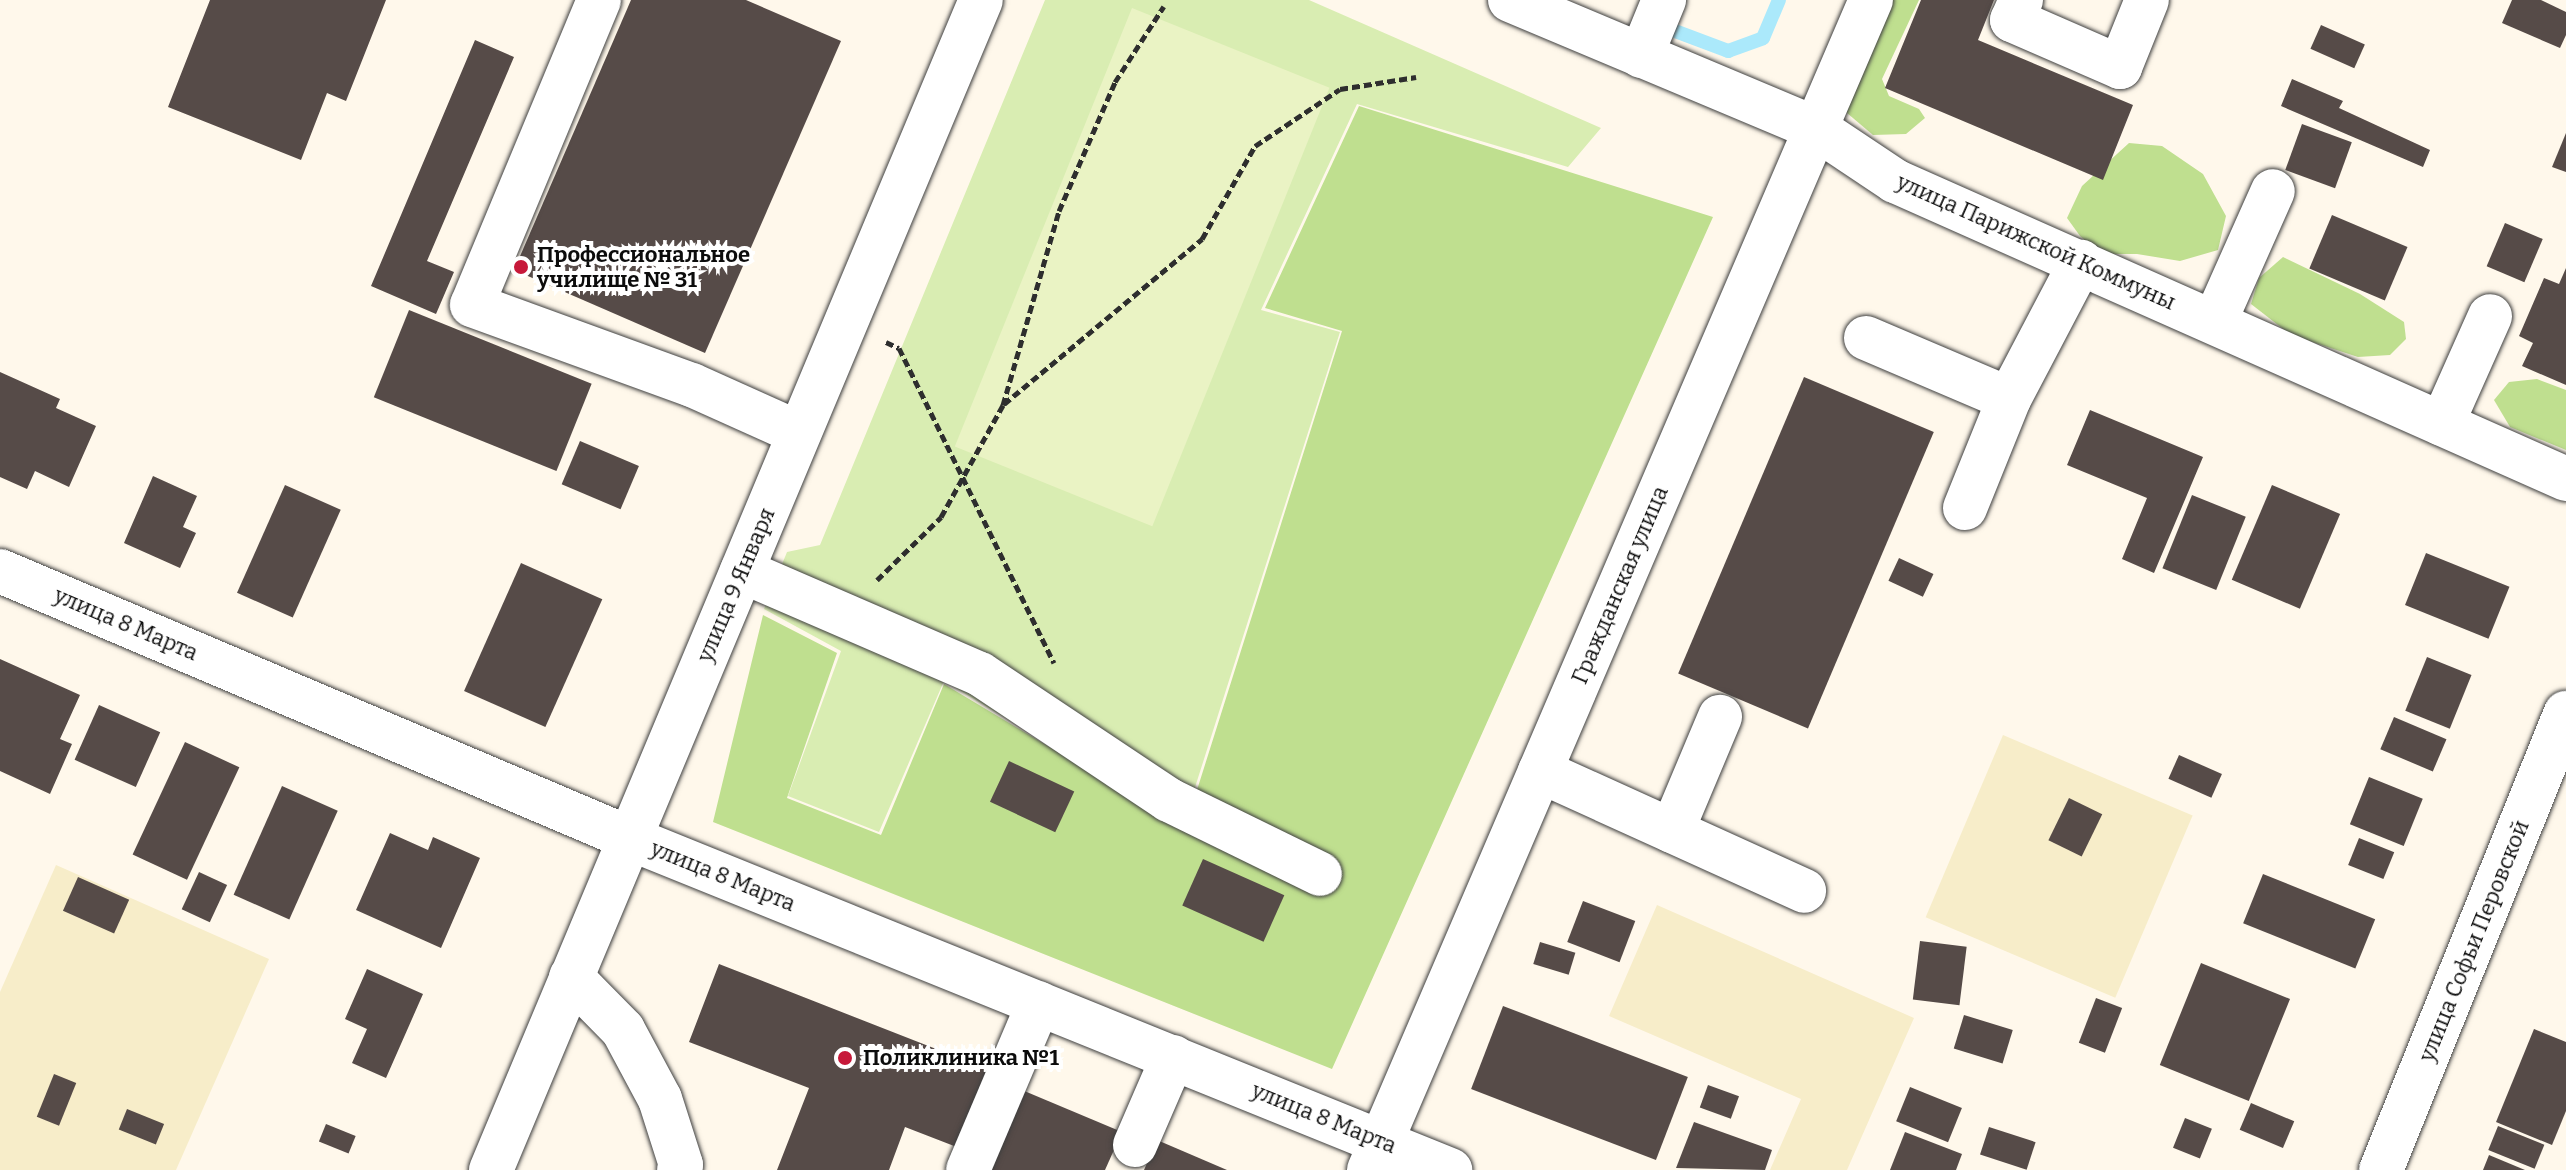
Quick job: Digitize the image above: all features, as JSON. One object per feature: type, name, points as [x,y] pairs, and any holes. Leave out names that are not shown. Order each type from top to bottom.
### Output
[{"type":"street","points":[[599,0],[472,305],[692,385],[799,433]]},
{"type":"street","name":"улица 9 Января","points":[[491,1170],[981,0]]},
{"type":"street","name":"улица Парижской Коммуны","points":[[1510,0],[1817,129],[1895,181],[2566,479]]},
{"type":"street","points":[[1641,56],[1664,0]]},
{"type":"street","name":"Гражданская улица","points":[[1375,1156],[1871,0]]},
{"type":"street","points":[[2021,0],[2012,20],[2120,67],[2147,0]]},
{"type":"street","points":[[2215,321],[2273,191]]},
{"type":"street","points":[[1965,508],[2009,399],[2081,262]]},
{"type":"street","points":[[2442,424],[2490,316]]},
{"type":"street","points":[[1866,338],[2009,399]]},
{"type":"street","name":"улица 8 Марта","points":[[0,571],[629,838],[1173,1057],[1375,1156],[1450,1170]]},
{"type":"street","points":[[742,571],[980,674],[1169,800],[1320,874]]},
{"type":"street","name":"улица Софьи Перовской","points":[[2381,1170],[2555,767],[2566,713]]},
{"type":"street","points":[[1672,831],[1720,717]]},
{"type":"street","points":[[1540,771],[1804,891]]},
{"type":"street","points":[[571,977],[623,1030],[660,1099],[681,1165],[679,1170]]},
{"type":"street","points":[[968,1170],[1039,1003]]},
{"type":"street","points":[[1135,1145],[1173,1057]]},
{"type":"path","points":[[842,614],[941,517],[1003,405],[1059,211],[1115,82],[1164,6]]},
{"type":"path","points":[[1003,405],[1202,239],[1255,146],[1340,89],[1416,77]]},
{"type":"path","points":[[846,322],[899,348],[1058,670]]},
{"type":"shaded area","points":[[2003,735],[2193,815],[2115,998],[1926,917]]},
{"type":"shaded area","points":[[56,865],[269,959],[176,1170],[0,1170],[0,992]]},
{"type":"shaded area","points":[[1657,905],[1914,1018],[1847,1170],[1770,1170],[1801,1099],[1609,1016]]},
{"type":"green space","points":[[1045,0],[1309,0],[1601,128],[1568,167],[1357,104],[1261,310],[1340,332],[1183,825],[944,681],[879,832],[788,796],[841,651],[764,609],[787,552],[820,545]]},
{"type":"green space","points":[[1872,0],[1919,0],[1882,79],[1889,96],[1919,109],[1925,118],[1906,134],[1873,135],[1847,113],[1835,76]]},
{"type":"green space","points":[[1132,8],[1329,88],[1152,526],[955,447]]},
{"type":"green space","points":[[1359,106],[1713,217],[1332,1069],[713,822],[763,615],[837,653],[787,798],[881,835],[944,684],[1185,828],[1342,331],[1265,308]]},
{"type":"green space","points":[[2129,143],[2162,146],[2203,174],[2226,216],[2218,250],[2180,261],[2137,254],[2102,254],[2080,236],[2067,218],[2082,186]]},
{"type":"green space","points":[[2283,257],[2360,294],[2404,322],[2406,339],[2390,355],[2358,357],[2291,335],[2251,304],[2259,278]]},
{"type":"green space","points":[[2537,379],[2566,390],[2566,450],[2510,427],[2494,400],[2509,382]]},
{"type":"building","points":[[210,0],[386,0],[346,101],[327,93],[301,160],[168,107]]},
{"type":"building","points":[[631,0],[746,0],[841,41],[705,353],[514,270]]},
{"type":"building","points":[[1921,0],[1994,0],[1978,40],[2133,105],[2103,180],[1885,88]]},
{"type":"building","points":[[2512,0],[2541,0],[2566,12],[2566,35],[2560,48],[2502,23]]},
{"type":"building","points":[[2321,25],[2365,45],[2354,68],[2310,49]]},
{"type":"building","points":[[475,40],[514,57],[427,261],[454,272],[436,314],[371,286]]},
{"type":"building","points":[[2292,79],[2343,101],[2339,108],[2430,150],[2423,167],[2281,106]]},
{"type":"building","points":[[2302,124],[2352,142],[2335,188],[2285,170]]},
{"type":"building","points":[[2566,133],[2566,172],[2552,167]]},
{"type":"building","points":[[2332,215],[2407,247],[2385,300],[2309,268]]},
{"type":"building","points":[[2505,223],[2543,239],[2524,282],[2487,266]]},
{"type":"building","points":[[2566,268],[2566,385],[2522,366],[2533,343],[2519,336],[2544,278],[2559,284]]},
{"type":"building","points":[[409,310],[592,384],[556,471],[374,397]]},
{"type":"building","points":[[0,372],[60,399],[56,408],[96,426],[69,487],[35,471],[27,489],[0,477]]},
{"type":"building","points":[[1804,377],[1934,432],[1808,728],[1678,673]]},
{"type":"building","points":[[2090,410],[2203,457],[2154,573],[2122,559],[2147,498],[2067,465]]},
{"type":"building","points":[[580,441],[639,466],[621,509],[562,484]]},
{"type":"building","points":[[153,476],[197,496],[183,527],[196,533],[180,568],[124,543]]},
{"type":"building","points":[[285,485],[341,510],[293,618],[237,593]]},
{"type":"building","points":[[2272,485],[2340,514],[2300,609],[2232,580]]},
{"type":"building","points":[[2192,495],[2246,517],[2216,590],[2162,568]]},
{"type":"building","points":[[2426,553],[2509,587],[2488,639],[2405,605]]},
{"type":"building","points":[[1899,558],[1933,574],[1923,597],[1888,581]]},
{"type":"building","points":[[521,563],[602,599],[545,727],[464,691]]},
{"type":"building","points":[[2427,657],[2472,675],[2450,729],[2405,711]]},
{"type":"building","points":[[0,659],[80,695],[60,739],[72,744],[50,794],[0,771]]},
{"type":"building","points":[[99,705],[160,732],[136,787],[75,760]]},
{"type":"building","points":[[2394,717],[2446,739],[2433,771],[2380,749]]},
{"type":"building","points":[[185,742],[239,767],[187,880],[133,854]]},
{"type":"building","points":[[2179,755],[2222,774],[2211,798],[2168,779]]},
{"type":"building","points":[[1009,761],[1074,791],[1055,832],[990,802]]},
{"type":"building","points":[[2369,777],[2423,799],[2404,846],[2350,824]]},
{"type":"building","points":[[282,786],[338,811],[289,920],[234,895]]},
{"type":"building","points":[[2069,798],[2102,814],[2082,856],[2048,840]]},
{"type":"building","points":[[390,833],[428,850],[433,837],[480,858],[441,948],[356,910]]},
{"type":"building","points":[[2359,838],[2394,852],[2383,879],[2348,865]]},
{"type":"building","points":[[1203,859],[1284,895],[1264,942],[1182,906]]},
{"type":"building","points":[[199,872],[227,885],[210,922],[182,909]]},
{"type":"building","points":[[2263,874],[2375,919],[2355,968],[2243,923]]},
{"type":"building","points":[[78,877],[129,900],[114,934],[63,911]]},
{"type":"building","points":[[1583,901],[1635,921],[1620,962],[1567,942]]},
{"type":"building","points":[[1920,941],[1967,947],[1959,1005],[1913,1000]]},
{"type":"building","points":[[1540,942],[1575,953],[1569,975],[1533,964]]},
{"type":"building","points":[[2201,963],[2290,999],[2249,1101],[2160,1065]]},
{"type":"building","name":"Поликлиника №1","points":[[719,964],[1000,1074],[967,1151],[905,1127],[889,1170],[777,1170],[809,1088],[689,1042]]},
{"type":"building","points":[[367,969],[423,994],[386,1078],[352,1063],[367,1029],[345,1019]]},
{"type":"building","points":[[2096,998],[2122,1008],[2105,1053],[2079,1043]]},
{"type":"building","points":[[1503,1006],[1688,1077],[1656,1160],[1471,1089]]},
{"type":"building","points":[[1964,1015],[2013,1030],[2003,1063],[1954,1048]]},
{"type":"building","points":[[2534,1029],[2566,1042],[2566,1111],[2552,1145],[2496,1122]]},
{"type":"building","points":[[54,1074],[76,1083],[59,1126],[37,1117]]},
{"type":"building","points":[[1708,1085],[1739,1096],[1731,1119],[1700,1108]]},
{"type":"building","points":[[1015,1087],[1122,1132],[1105,1170],[980,1170]]},
{"type":"building","points":[[1910,1087],[1962,1108],[1948,1142],[1896,1121]]},
{"type":"building","points":[[2251,1103],[2294,1121],[2283,1148],[2240,1130]]},
{"type":"building","points":[[127,1109],[164,1124],[156,1144],[119,1129]]},
{"type":"building","points":[[2185,1118],[2212,1129],[2200,1159],[2173,1148]]},
{"type":"building","points":[[1694,1122],[1772,1150],[1765,1170],[1676,1168]]},
{"type":"building","points":[[326,1124],[356,1136],[349,1154],[319,1142]]},
{"type":"building","points":[[2498,1126],[2544,1145],[2535,1169],[2488,1150]]},
{"type":"building","points":[[1989,1127],[2036,1142],[2027,1170],[1980,1155]]},
{"type":"building","points":[[1905,1132],[1962,1154],[1956,1170],[1890,1170]]},
{"type":"building","points":[[1157,1140],[1227,1170],[1144,1170]]},
{"type":"building","points":[[2489,1155],[2525,1170],[2483,1170]]},
{"type":"waterway","points":[[1659,25],[1728,51],[1763,38],[1779,0]]},
{"type":"place","name":"Профессиональное училище № 31","points":[[521,267]]},
{"type":"place","name":"Поликлиника №1","points":[[845,1058]]}]
